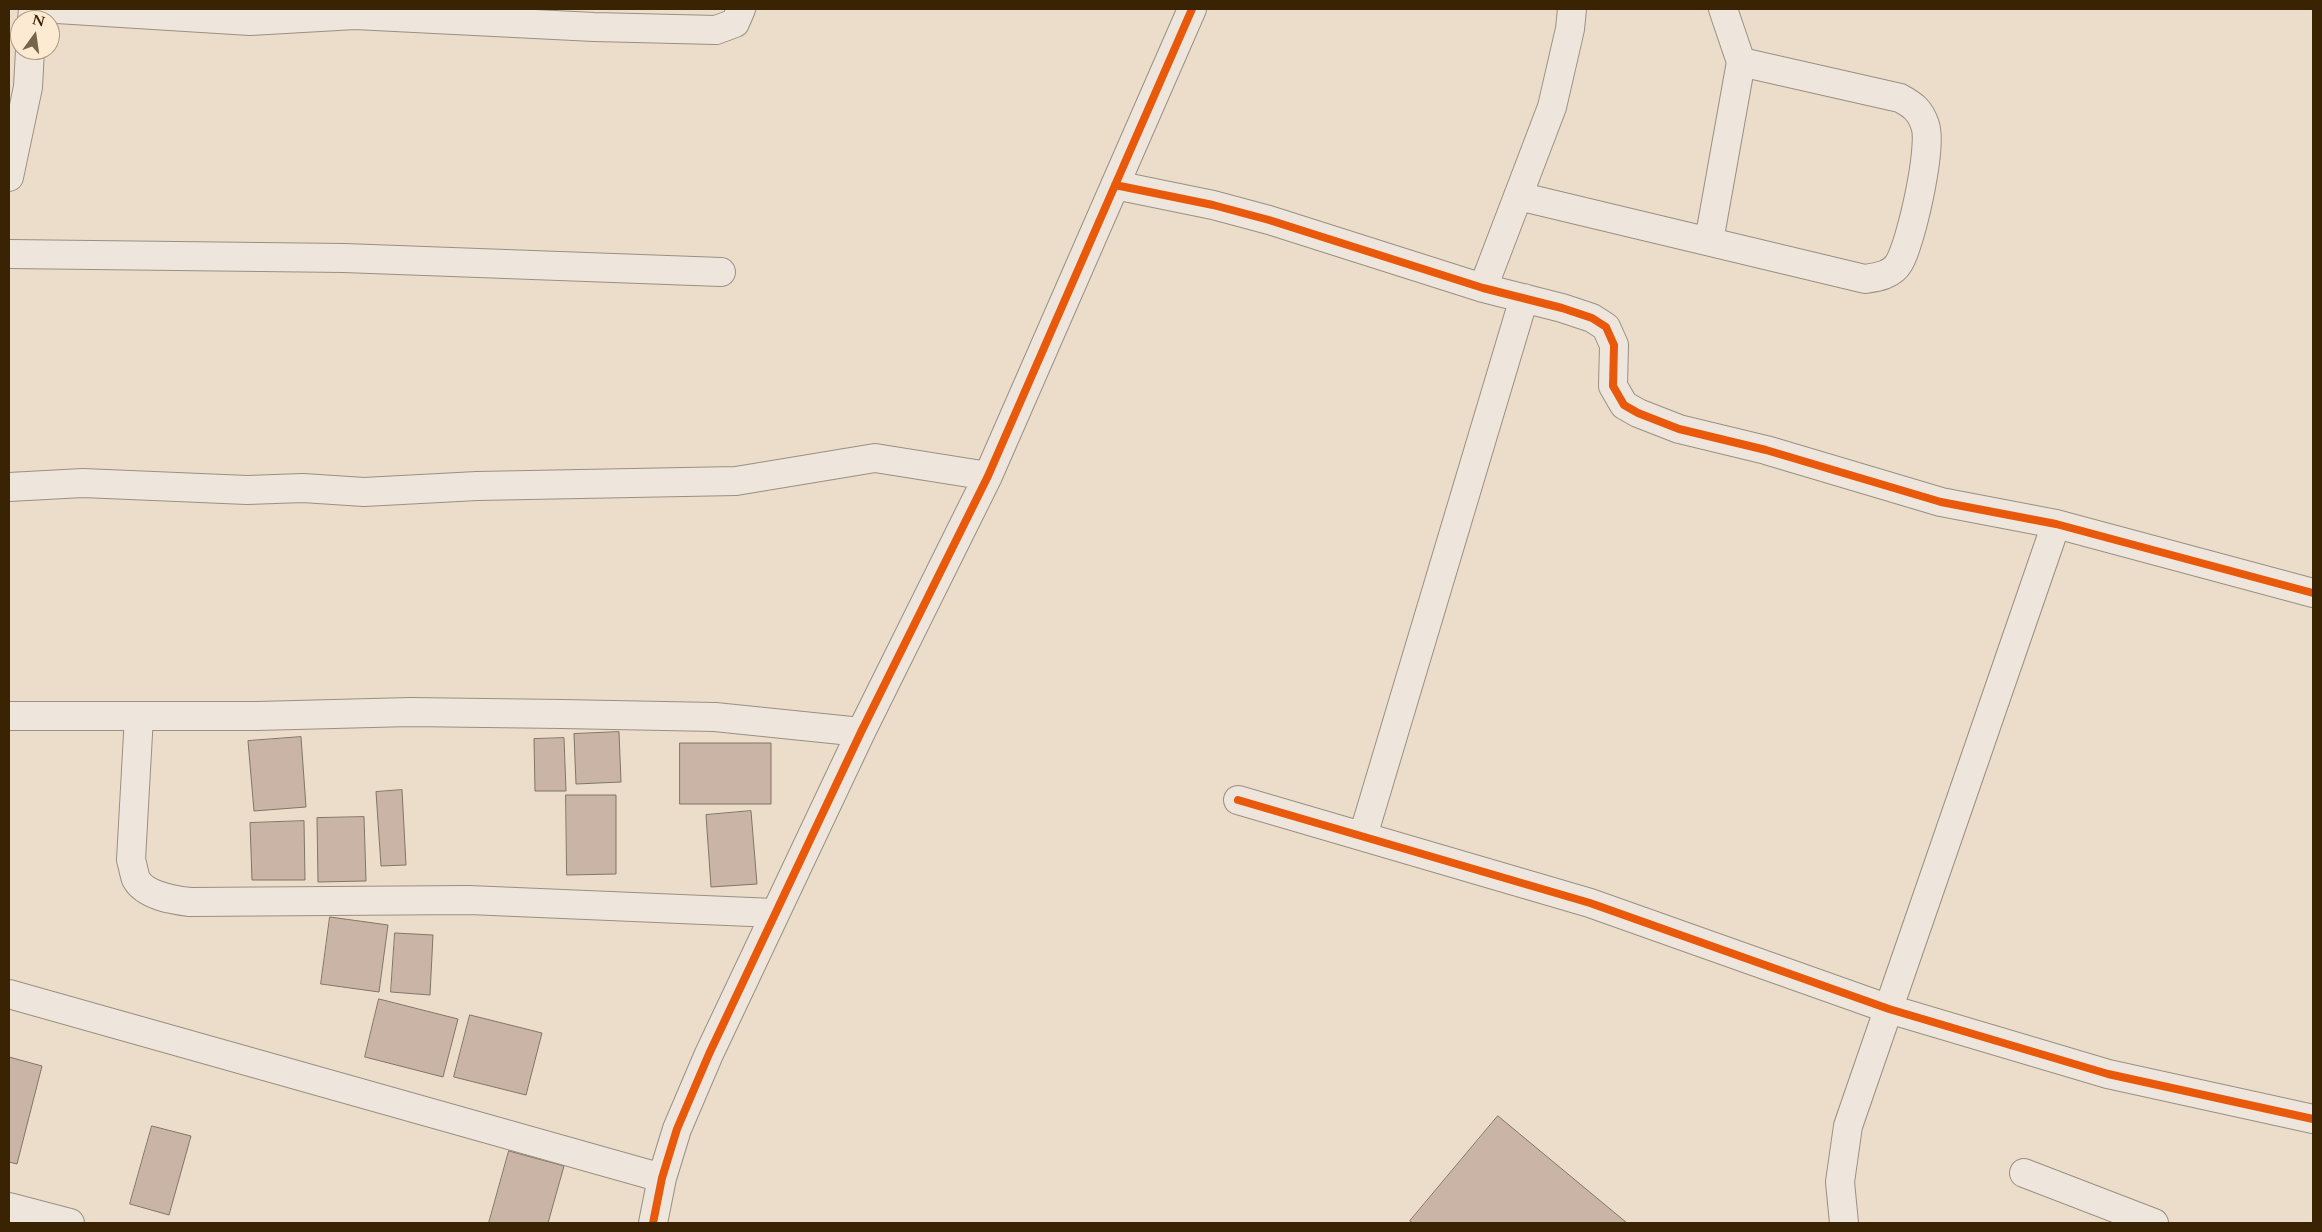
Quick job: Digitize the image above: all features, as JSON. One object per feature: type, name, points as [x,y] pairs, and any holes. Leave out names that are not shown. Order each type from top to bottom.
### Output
[{"type":"street","points":[[57,9],[250,21],[299,14],[663,19],[716,30],[735,23],[742,9]]},
{"type":"street","points":[[653,1223],[662,1178],[681,1121],[774,914],[861,732],[988,476],[1192,9]]},
{"type":"street","points":[[1484,288],[1552,107],[1570,29],[1572,9]]},
{"type":"street","points":[[1708,242],[1741,62],[1723,9]]},
{"type":"street","points":[[9,177],[28,87],[29,60]]},
{"type":"street","points":[[1518,196],[1865,279],[1884,276],[1899,264],[1912,226],[1928,142],[1926,126],[1918,108],[1900,98],[1741,62]]},
{"type":"street","points":[[1115,185],[1213,205],[1269,220],[1484,288],[1592,318],[1606,327],[1614,345],[1612,386],[1624,405],[1638,413],[1679,428],[1766,450],[1941,502],[2056,524],[2313,593]]},
{"type":"street","points":[[9,254],[344,258],[721,272]]},
{"type":"street","points":[[1363,836],[1524,298]]},
{"type":"street","points":[[9,487],[83,482],[247,490],[303,488],[364,492],[477,486],[736,481],[875,458],[988,476]]},
{"type":"street","points":[[1844,1223],[1840,1182],[1848,1126],[2056,524]]},
{"type":"street","points":[[9,716],[410,712],[715,717],[861,732]]},
{"type":"street","points":[[139,716],[131,860],[137,881],[154,894],[169,900],[190,902],[469,900],[774,914]]},
{"type":"street","points":[[1238,800],[1590,903],[1889,1009],[2108,1074],[2313,1119]]},
{"type":"street","points":[[9,994],[662,1178]]},
{"type":"street","points":[[2024,1172],[2154,1223]]},
{"type":"street","points":[[9,1207],[70,1223]]},
{"type":"building","points":[[619,732],[621,782],[576,784],[574,734]]},
{"type":"building","points":[[301,737],[306,807],[254,811],[248,741]]},
{"type":"building","points":[[564,738],[566,791],[535,791],[534,739]]},
{"type":"building","points":[[680,743],[771,743],[771,804],[680,804]]},
{"type":"building","points":[[402,790],[406,865],[381,866],[376,792]]},
{"type":"building","points":[[566,795],[616,795],[616,874],[567,875]]},
{"type":"building","points":[[751,811],[757,884],[711,887],[706,815]]},
{"type":"building","points":[[364,817],[366,881],[318,882],[317,818]]},
{"type":"building","points":[[304,821],[305,880],[252,880],[250,823]]},
{"type":"building","points":[[330,917],[388,925],[379,992],[321,984]]},
{"type":"building","points":[[395,933],[433,935],[430,995],[391,992]]},
{"type":"building","points":[[379,999],[458,1019],[443,1077],[365,1057]]},
{"type":"building","points":[[470,1015],[542,1033],[526,1095],[454,1077]]},
{"type":"building","points":[[9,1057],[42,1066],[17,1164],[9,1162]]},
{"type":"building","points":[[1498,1116],[1627,1223],[1413,1223],[1410,1221]]},
{"type":"building","points":[[152,1126],[191,1136],[169,1215],[130,1204]]},
{"type":"building","points":[[509,1151],[564,1166],[548,1223],[489,1223]]},
{"type":"cycle path","points":[[653,1223],[662,1178],[677,1129],[709,1054],[861,732],[988,476],[1192,9]]},
{"type":"cycle path","points":[[1115,185],[1213,205],[1269,220],[1483,288],[1562,308],[1592,318],[1606,327],[1614,345],[1613,386],[1624,405],[1638,413],[1679,429],[1766,450],[1941,502],[2056,524],[2313,593]]},
{"type":"cycle path","points":[[1238,800],[1590,903],[1889,1009],[2108,1074],[2313,1119]]}]
